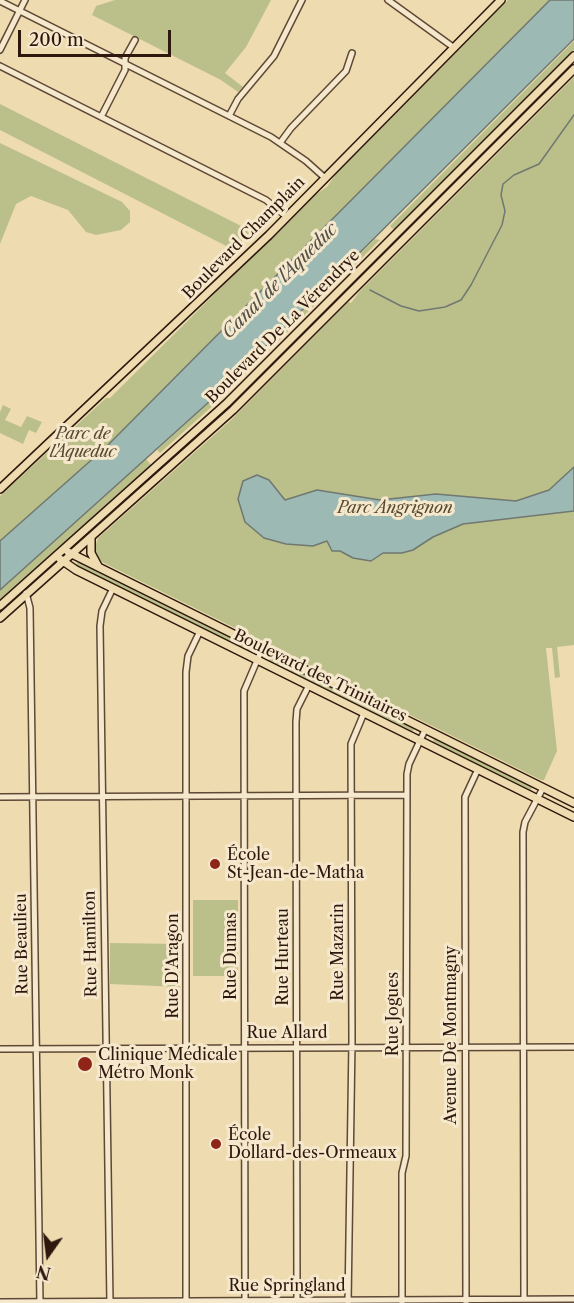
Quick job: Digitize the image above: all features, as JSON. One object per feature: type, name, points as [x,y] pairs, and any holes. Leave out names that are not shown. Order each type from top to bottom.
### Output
[{"type":"main road","name":"Boulevard Champlain","points":[[0,489],[162,338],[287,217],[501,0]]},
{"type":"main road","name":"Boulevard De La Vérendrye","points":[[0,606],[232,398],[574,56]]},
{"type":"main road","name":"Boulevard De La Vérendrye","points":[[0,618],[233,410],[574,69]]},
{"type":"main road","points":[[91,537],[91,555],[100,568]]},
{"type":"main road","name":"Boulevard des Trinitaires","points":[[63,550],[574,803]]},
{"type":"main road","name":"Boulevard des Trinitaires","points":[[56,555],[63,562],[113,588],[574,817]]},
{"type":"street","points":[[0,0],[280,143],[325,178]]},
{"type":"street","points":[[0,50],[25,0]]},
{"type":"street","points":[[229,116],[238,99],[274,56],[302,0]]},
{"type":"street","points":[[388,0],[453,47]]},
{"type":"street","points":[[489,0],[495,6]]},
{"type":"street","points":[[101,117],[125,70],[125,64],[135,40]]},
{"type":"street","points":[[280,143],[291,128],[345,71],[352,53]]},
{"type":"street","points":[[0,66],[266,201],[287,217]]},
{"type":"street","points":[[21,587],[27,594]]},
{"type":"street","name":"Rue Hamilton","points":[[110,1302],[100,621],[113,588]]},
{"type":"street","name":"Rue Beaulieu","points":[[27,594],[30,608],[40,1302]]},
{"type":"street","name":"Rue D'Aragon","points":[[186,1302],[186,666],[200,631]]},
{"type":"street","name":"Rue Dumas","points":[[245,1301],[244,691],[262,649]]},
{"type":"street","name":"Rue Hurteau","points":[[297,1301],[296,718],[309,685]]},
{"type":"street","name":"Rue Mazarin","points":[[348,1301],[351,740],[364,713]]},
{"type":"street","name":"Rue Jogues","points":[[402,1301],[408,769],[425,729]]},
{"type":"street","name":"Avenue De Montmagny","points":[[466,1301],[465,797],[478,769]]},
{"type":"street","points":[[524,1299],[523,832],[525,822],[543,788]]},
{"type":"street","points":[[0,797],[407,795]]},
{"type":"street","name":"Rue Allard","points":[[0,1049],[574,1047]]},
{"type":"street","name":"Rue Springland","points":[[0,1302],[574,1299]]},
{"type":"green space","points":[[115,0],[271,0],[246,47],[225,73],[243,87],[238,92],[221,80],[92,15],[96,6]]},
{"type":"green space","name":"Parc de l'Aqueduc","points":[[508,0],[550,0],[106,447],[0,541],[0,496],[106,398],[110,398],[313,196],[327,187],[337,172]]},
{"type":"green space","points":[[574,41],[574,50],[394,230],[390,226]]},
{"type":"green space","name":"Parc Angrignon","points":[[574,77],[574,645],[557,647],[560,677],[555,678],[552,648],[546,648],[557,751],[544,780],[541,780],[102,562],[96,555],[95,547],[98,538],[231,420],[348,302],[351,303],[359,292]]},
{"type":"green space","points":[[0,104],[251,231],[234,250],[0,130]]},
{"type":"green space","points":[[0,143],[122,202],[130,211],[130,222],[121,230],[96,235],[86,232],[68,210],[31,196],[16,204],[0,244]]},
{"type":"green space","points":[[375,239],[380,240],[217,402],[160,453],[157,450],[220,392]]},
{"type":"green space","points":[[3,405],[11,409],[5,420],[21,427],[27,416],[42,422],[36,433],[29,430],[23,444],[0,433],[0,412]]},
{"type":"green space","points":[[146,459],[151,465],[0,600],[0,590]]},
{"type":"green space","points":[[79,560],[251,646],[248,652],[75,566]]},
{"type":"green space","points":[[271,656],[415,727],[412,733],[268,662]]},
{"type":"green space","points":[[435,737],[533,786],[531,790],[432,743]]},
{"type":"green space","points":[[193,900],[238,900],[238,976],[193,976]]},
{"type":"green space","points":[[110,943],[180,944],[180,987],[110,984]]},
{"type":"water","name":"Canal de l'Aqueduc","points":[[550,0],[574,0],[574,39],[220,392],[0,590],[0,541],[106,447]]},
{"type":"water","points":[[574,467],[574,511],[463,524],[433,537],[413,550],[402,553],[383,553],[371,561],[353,558],[340,551],[332,551],[327,541],[313,546],[286,544],[264,538],[245,522],[238,499],[243,481],[257,475],[269,480],[285,500],[317,490],[380,500],[436,494],[516,501],[549,490]]},
{"type":"waterway","points":[[370,290],[401,306],[419,311],[445,307],[461,300],[502,225],[505,211],[501,195],[503,184],[514,175],[539,164],[574,115]]},
{"type":"place","name":"École St-Jean-de-Matha","points":[[215,864]]},
{"type":"place","name":"Clinique Médicale Métro Monk","points":[[85,1064]]},
{"type":"place","name":"École Dollard-des-Ormeaux","points":[[216,1144]]}]
